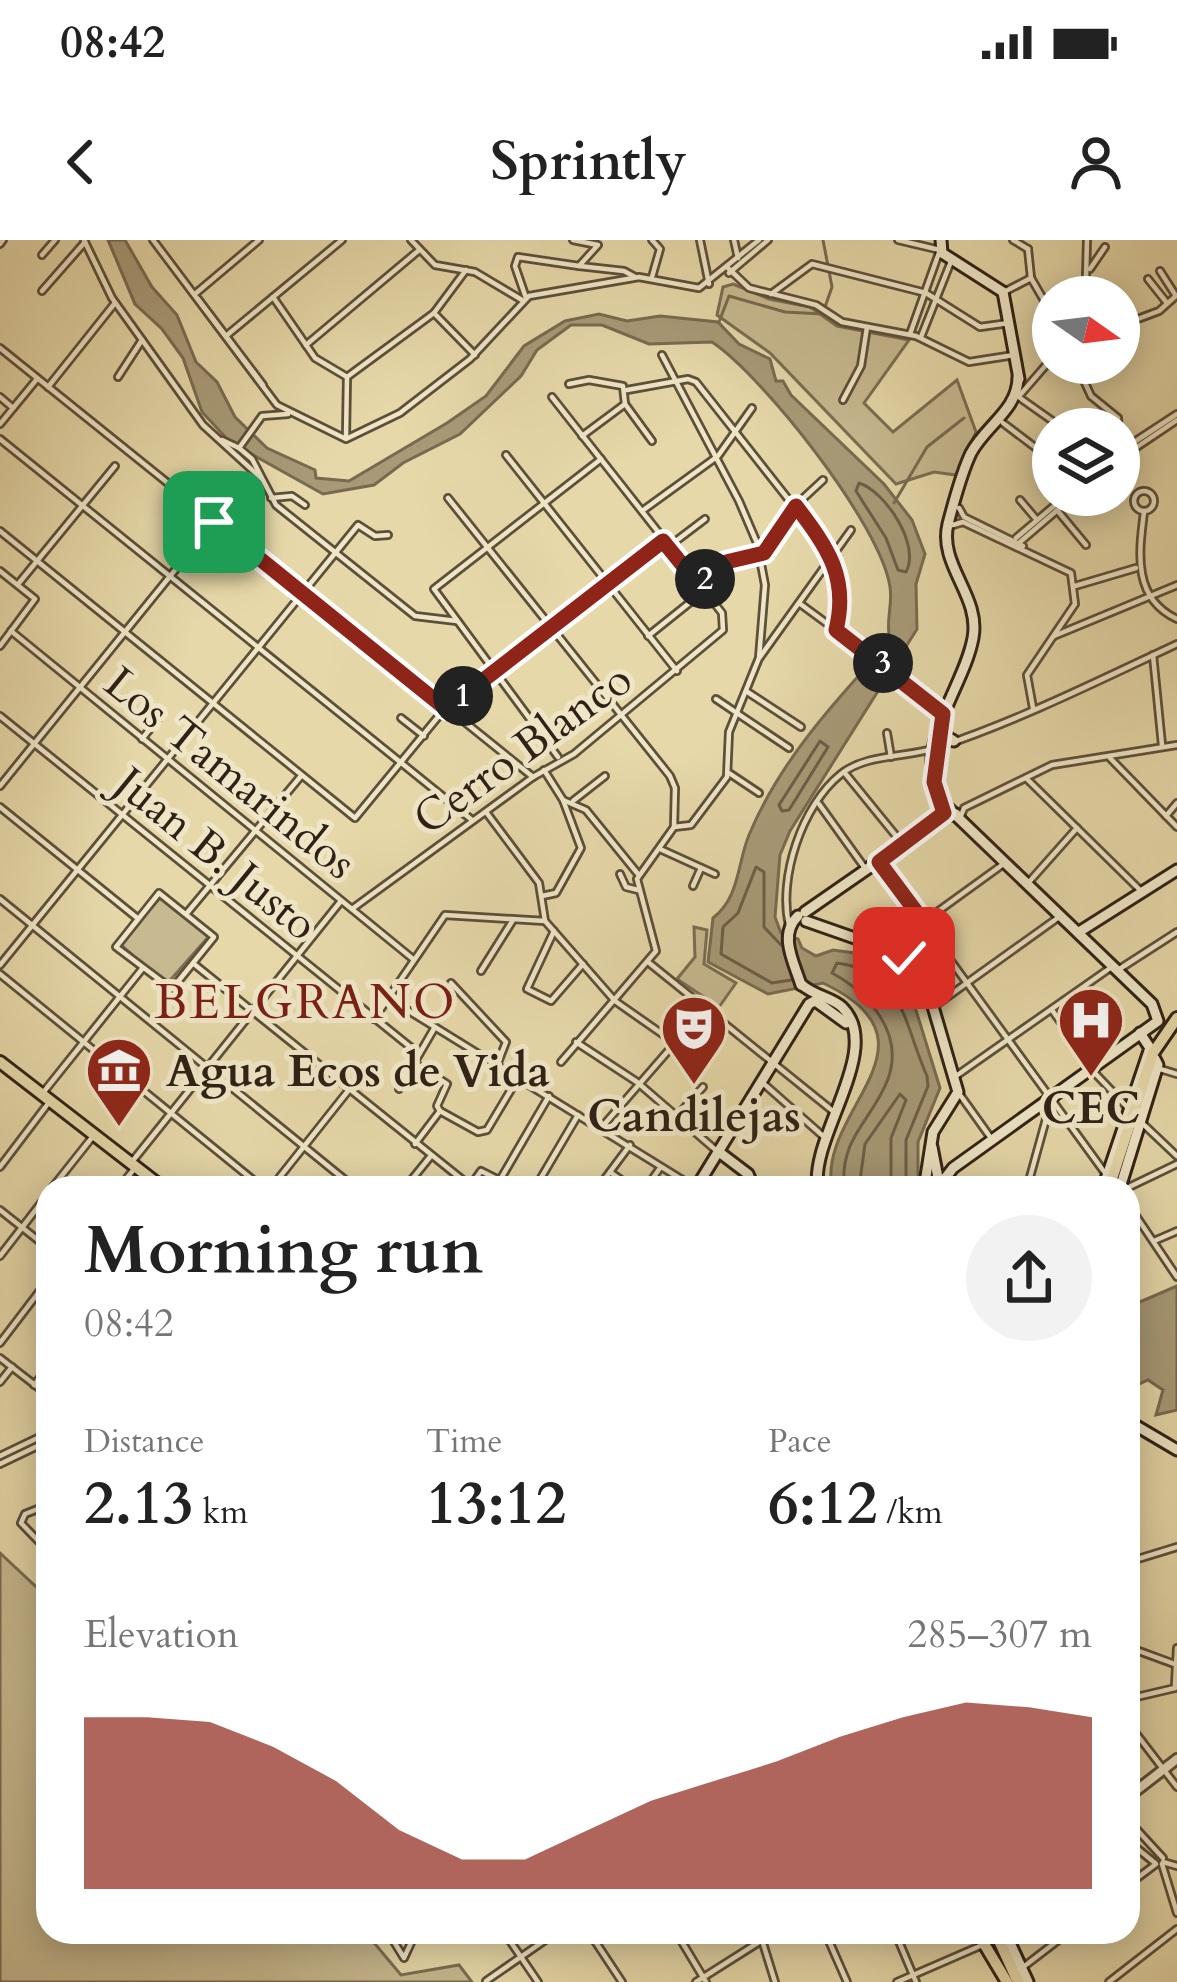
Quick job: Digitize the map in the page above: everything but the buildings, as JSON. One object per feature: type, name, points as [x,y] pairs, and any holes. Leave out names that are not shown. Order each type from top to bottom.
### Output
[{"type":"main road","points":[[940,245],[952,259],[1003,292],[1020,396],[974,461],[946,540],[969,600],[974,634],[936,749],[934,787],[944,804],[1173,1021]]},
{"type":"main road","points":[[936,749],[946,711],[980,633],[973,596],[952,550],[953,525],[972,452],[1015,398],[1018,376]]},
{"type":"main road","points":[[943,734],[955,741]]},
{"type":"main road","points":[[942,817],[944,804]]},
{"type":"main road","points":[[816,1176],[821,1134],[844,1089],[847,1029],[839,1014],[813,1002],[802,986],[789,951],[798,919],[942,817],[961,816]]},
{"type":"main road","points":[[1079,932],[1177,870]]},
{"type":"main road","points":[[798,919],[886,949],[913,966],[932,1008],[958,1092],[932,1144],[933,1176]]},
{"type":"main road","points":[[704,1176],[813,1002]]},
{"type":"main road","points":[[943,1176],[1140,1033],[1173,1021]]},
{"type":"main road","points":[[1134,1115],[1138,1088],[1173,1021]]},
{"type":"main road","points":[[1140,1033],[1156,1053]]},
{"type":"main road","points":[[1117,1176],[1156,1053]]},
{"type":"main road","points":[[5,1066],[147,1176]]},
{"type":"main road","points":[[932,1144],[945,1167],[953,1168]]},
{"type":"main road","points":[[719,1152],[742,1176]]},
{"type":"main road","points":[[1140,1428],[1177,1450]]},
{"type":"main road","points":[[996,1944],[1007,1982]]},
{"type":"main road","points":[[999,1944],[1021,1974]]},
{"type":"street","points":[[42,255],[55,240]]},
{"type":"street","points":[[153,240],[266,392],[290,414],[346,439],[400,413],[475,355],[524,299]]},
{"type":"street","points":[[242,240],[249,248]]},
{"type":"street","points":[[193,296],[259,240]]},
{"type":"street","points":[[226,336],[341,240]]},
{"type":"street","points":[[411,240],[438,266],[466,270],[524,299],[635,278],[693,288],[709,284],[768,240]]},
{"type":"street","points":[[573,240],[598,245],[579,266]]},
{"type":"street","points":[[652,240],[660,249],[652,279]]},
{"type":"street","points":[[700,240],[709,284]]},
{"type":"street","points":[[734,240],[738,258]]},
{"type":"street","points":[[729,270],[759,240]]},
{"type":"street","points":[[898,240],[940,245],[910,334]]},
{"type":"street","points":[[1013,240],[1028,249]]},
{"type":"street","points":[[1003,292],[1031,278],[1028,249],[1032,240]]},
{"type":"street","points":[[1087,240],[1088,276]]},
{"type":"street","points":[[43,291],[84,241],[115,302],[142,340],[216,438],[261,478]]},
{"type":"street","points":[[1086,273],[1105,247]]},
{"type":"street","points":[[306,345],[418,251]]},
{"type":"street","points":[[524,299],[514,266],[518,257],[624,271],[635,278]]},
{"type":"street","points":[[921,337],[952,259]]},
{"type":"street","points":[[771,294],[808,264],[926,293],[980,327],[1009,323]]},
{"type":"street","points":[[347,377],[434,314],[466,270]]},
{"type":"street","points":[[729,270],[746,286],[867,327],[921,337],[972,363],[1014,355]]},
{"type":"street","points":[[1140,316],[1167,303],[1177,291],[1160,272]]},
{"type":"street","points":[[1148,279],[1167,303]]},
{"type":"street","points":[[273,297],[320,362],[347,377]]},
{"type":"street","points":[[48,387],[115,302]]},
{"type":"street","points":[[434,314],[475,355]]},
{"type":"street","points":[[843,400],[861,366],[867,327]]},
{"type":"street","points":[[118,377],[122,363],[142,340]]},
{"type":"street","points":[[0,348],[533,777]]},
{"type":"street","points":[[662,355],[739,500],[760,555],[765,585],[759,658]]},
{"type":"street","points":[[346,439],[347,377]]},
{"type":"street","points":[[0,423],[37,379]]},
{"type":"street","points":[[569,384],[590,380],[625,388],[697,382],[796,506],[830,560],[844,604],[836,630]]},
{"type":"street","points":[[1032,382],[1020,396],[1036,408]]},
{"type":"street","points":[[1086,384],[1106,408]]},
{"type":"street","points":[[625,388],[625,404],[652,441]]},
{"type":"street","points":[[0,397],[14,408]]},
{"type":"street","points":[[552,397],[704,592],[648,636]]},
{"type":"street","points":[[582,436],[625,404]]},
{"type":"street","points":[[642,511],[715,458],[738,434],[752,408]]},
{"type":"street","points":[[238,448],[262,416],[290,414]]},
{"type":"street","points":[[1140,441],[1177,417]]},
{"type":"street","points":[[1003,423],[1032,445]]},
{"type":"street","points":[[216,438],[252,459],[271,499],[415,616],[449,616],[457,621],[558,760]]},
{"type":"street","points":[[0,439],[472,821]]},
{"type":"street","points":[[506,454],[677,671]]},
{"type":"street","points":[[449,616],[436,587],[601,459]]},
{"type":"street","points":[[19,583],[115,466]]},
{"type":"street","points":[[698,584],[726,562],[760,555],[796,506],[824,480]]},
{"type":"street","points":[[271,499],[292,496],[304,505]]},
{"type":"street","points":[[448,498],[673,782],[674,826],[638,874],[638,890],[658,943],[648,962],[561,1062]]},
{"type":"street","points":[[1020,500],[1037,520]]},
{"type":"street","points":[[958,508],[966,518],[1070,571],[1075,604],[1028,671],[1033,708]]},
{"type":"street","points":[[1144,512],[1136,568],[1163,613],[1177,620]]},
{"type":"street","points":[[1016,543],[1042,516]]},
{"type":"street","points":[[1016,543],[1050,516]]},
{"type":"street","points":[[1063,516],[1086,545]]},
{"type":"street","points":[[0,531],[357,818],[446,709],[608,585],[705,519]]},
{"type":"street","points":[[0,786],[214,522]]},
{"type":"street","points":[[953,525],[963,522],[1016,543]]},
{"type":"street","points":[[0,965],[358,525],[375,536],[388,535]]},
{"type":"street","points":[[674,826],[692,825],[728,772],[728,736],[759,658],[851,530]]},
{"type":"street","points":[[1075,586],[1136,568]]},
{"type":"street","points":[[0,571],[35,599],[0,646]]},
{"type":"street","points":[[1054,636],[1177,584]]},
{"type":"street","name":"Cerro Blanco","points":[[352,910],[533,777],[574,754],[723,630],[724,617],[704,592]]},
{"type":"street","points":[[799,603],[946,711]]},
{"type":"street","name":"Los Tamarindos","points":[[11,632],[413,959]]},
{"type":"street","points":[[798,919],[785,897],[789,866],[819,805],[844,772],[936,749],[1177,644]]},
{"type":"street","points":[[1153,655],[1162,747]]},
{"type":"street","points":[[745,691],[801,727]]},
{"type":"street","points":[[716,699],[789,748]]},
{"type":"street","points":[[142,739],[161,715]]},
{"type":"street","name":"Juan B. Justo","points":[[0,716],[419,1054]]},
{"type":"street","points":[[401,718],[424,736]]},
{"type":"street","points":[[887,733],[891,757]]},
{"type":"street","points":[[961,816],[964,808],[1052,765],[1177,745]]},
{"type":"street","points":[[1110,757],[1177,826]]},
{"type":"street","points":[[542,896],[556,893],[581,848],[578,827],[544,770]]},
{"type":"street","points":[[728,772],[760,793]]},
{"type":"street","points":[[844,772],[902,845]]},
{"type":"street","points":[[187,913],[301,776]]},
{"type":"street","points":[[573,801],[605,776]]},
{"type":"street","points":[[1027,778],[1140,890]]},
{"type":"street","points":[[563,800],[573,801],[592,818],[638,874]]},
{"type":"street","points":[[1166,816],[1177,803]]},
{"type":"street","points":[[819,805],[867,871]]},
{"type":"street","points":[[0,808],[137,918]]},
{"type":"street","points":[[487,812],[539,883],[545,921],[616,1001],[674,1043]]},
{"type":"street","points":[[578,827],[592,818]]},
{"type":"street","points":[[1028,882],[1077,828]]},
{"type":"street","points":[[658,848],[715,874]]},
{"type":"street","points":[[879,862],[1107,1176]]},
{"type":"street","points":[[886,949],[1007,862]]},
{"type":"street","points":[[693,886],[701,868]]},
{"type":"street","points":[[620,874],[626,887],[638,890]]},
{"type":"street","points":[[159,893],[187,913],[214,937],[169,989],[116,946],[159,893]]},
{"type":"street","points":[[785,897],[798,919]]},
{"type":"street","points":[[0,899],[340,1176]]},
{"type":"street","points":[[126,1176],[170,1113],[341,901]]},
{"type":"street","points":[[374,1019],[447,914],[545,921]]},
{"type":"street","points":[[932,1008],[1062,915]]},
{"type":"street","points":[[481,971],[513,919]]},
{"type":"street","points":[[554,931],[527,989],[549,1001],[583,964]]},
{"type":"street","points":[[953,1078],[1115,968],[1177,932]]},
{"type":"street","points":[[648,962],[832,1110]]},
{"type":"street","points":[[194,964],[455,1176]]},
{"type":"street","points":[[0,1167],[83,1042],[142,969]]},
{"type":"street","points":[[0,974],[251,1176]]},
{"type":"street","points":[[452,983],[506,1042],[497,1065]]},
{"type":"street","points":[[602,1127],[674,1043],[690,996]]},
{"type":"street","points":[[388,998],[677,1176]]},
{"type":"street","points":[[1052,1010],[1070,1035]]},
{"type":"street","points":[[399,1089],[435,1027]]},
{"type":"street","points":[[576,1042],[637,1082],[719,1152]]},
{"type":"street","points":[[1156,1053],[1177,1074]]},
{"type":"street","points":[[414,1063],[447,1084],[437,1106],[440,1112],[485,1132],[518,1078]]},
{"type":"street","points":[[0,1082],[5,1066]]},
{"type":"street","points":[[1091,1069],[1177,1161],[1138,1176]]},
{"type":"street","points":[[764,1084],[821,1134]]},
{"type":"street","points":[[676,1118],[703,1087]]},
{"type":"street","points":[[278,1176],[349,1091]]},
{"type":"street","points":[[958,1092],[993,1141]]},
{"type":"street","points":[[502,1176],[549,1096]]},
{"type":"street","points":[[1030,1176],[1051,1099]]},
{"type":"street","points":[[415,1144],[440,1112]]},
{"type":"street","points":[[542,1176],[579,1114]]},
{"type":"street","points":[[62,1176],[94,1135]]},
{"type":"street","points":[[607,1176],[630,1145]]},
{"type":"street","points":[[415,1176],[430,1157]]},
{"type":"street","points":[[655,1176],[662,1166]]},
{"type":"street","points":[[610,1172],[616,1176]]},
{"type":"street","points":[[0,1256],[36,1209]]},
{"type":"street","points":[[0,1210],[36,1238]]},
{"type":"street","points":[[1140,1221],[1177,1276]]},
{"type":"street","points":[[1154,1241],[1177,1232]]},
{"type":"street","points":[[0,1342],[36,1296]]},
{"type":"street","points":[[0,1358],[36,1383]]},
{"type":"street","points":[[0,1382],[12,1367]]},
{"type":"street","points":[[1,1460],[36,1443]]},
{"type":"street","points":[[36,1510],[25,1514],[21,1523],[36,1539]]},
{"type":"street","points":[[1140,1558],[1177,1547]]},
{"type":"street","points":[[1140,1696],[1176,1689],[1177,1648]]},
{"type":"street","points":[[1140,1651],[1175,1664]]},
{"type":"street","points":[[1140,1739],[1177,1787]]},
{"type":"street","points":[[1140,1786],[1177,1760]]},
{"type":"street","points":[[1140,1836],[1160,1862],[1177,1913]]},
{"type":"street","points":[[1140,1849],[1177,1866]]},
{"type":"street","points":[[1140,1877],[1160,1862]]},
{"type":"street","points":[[1109,1982],[1177,1929]]},
{"type":"street","points":[[394,1944],[401,1957],[412,1944]]},
{"type":"street","points":[[513,1944],[538,1982]]},
{"type":"street","points":[[486,1981],[540,1944]]},
{"type":"street","points":[[597,1944],[622,1982]]},
{"type":"street","points":[[683,1944],[705,1980]]},
{"type":"street","points":[[696,1982],[753,1944]]},
{"type":"street","points":[[764,1944],[775,1982]]},
{"type":"street","points":[[830,1944],[847,1982]]},
{"type":"street","points":[[900,1944],[915,1979]]},
{"type":"street","points":[[897,1982],[915,1979],[977,1944]]},
{"type":"street","points":[[1021,1974],[1055,1944]]},
{"type":"shaded area","points":[[733,284],[769,299],[810,307],[837,326],[909,340],[864,403],[893,432],[957,380],[976,432],[956,475],[934,472],[896,484],[770,353],[717,315],[723,287]]},
{"type":"shaded area","points":[[162,896],[210,935],[166,985],[119,943]]},
{"type":"shaded area","points":[[694,927],[707,930],[704,964],[736,983],[719,1007],[677,979],[695,957]]},
{"type":"shaded area","points":[[0,1553],[36,1587],[36,1944],[375,1944],[401,1975],[459,1965],[472,1982],[0,1982]]},
{"type":"water","points":[[108,240],[125,240],[152,287],[177,315],[196,362],[217,382],[235,417],[267,448],[315,470],[316,478],[349,481],[486,396],[524,346],[565,321],[599,314],[627,321],[660,316],[718,322],[739,344],[770,359],[776,381],[783,381],[791,395],[884,484],[912,520],[925,554],[916,584],[917,629],[790,831],[780,855],[775,917],[781,933],[798,939],[802,948],[816,956],[833,950],[862,954],[911,994],[940,1088],[918,1142],[918,1176],[832,1176],[842,1132],[878,1054],[876,1029],[859,1006],[823,983],[768,994],[708,962],[713,918],[733,890],[749,835],[777,781],[830,708],[890,641],[890,587],[866,527],[817,454],[760,386],[712,342],[649,344],[602,325],[571,325],[537,350],[521,376],[460,434],[403,463],[374,485],[323,494],[230,442],[202,412],[183,358],[135,304]]},
{"type":"water","points":[[1177,1286],[1177,1410],[1156,1415],[1163,1390],[1148,1380],[1140,1384],[1140,1302]]},
{"type":"waterway","points":[[823,240],[828,266]]},
{"type":"waterway","points":[[825,307],[832,287],[829,271]]},
{"type":"waterway","points":[[719,322],[729,296],[785,312],[822,314]]},
{"type":"waterway","points":[[894,503],[927,447],[964,418]]},
{"type":"place","name":"CEC","points":[[1091,1079]]},
{"type":"place","name":"Candilejas","points":[[694,1087]]},
{"type":"place","name":"Agua Ecos de Vida","points":[[119,1129]]},
{"type":"district","name":"BELGRANO","points":[[306,1001]]},
{"type":"route","points":[[214,522],[446,709],[663,541],[698,584],[726,562],[764,553],[796,506],[822,542],[836,575],[844,604],[836,630],[943,714],[934,782],[944,813],[879,862],[923,921],[886,949],[904,958]]}]
